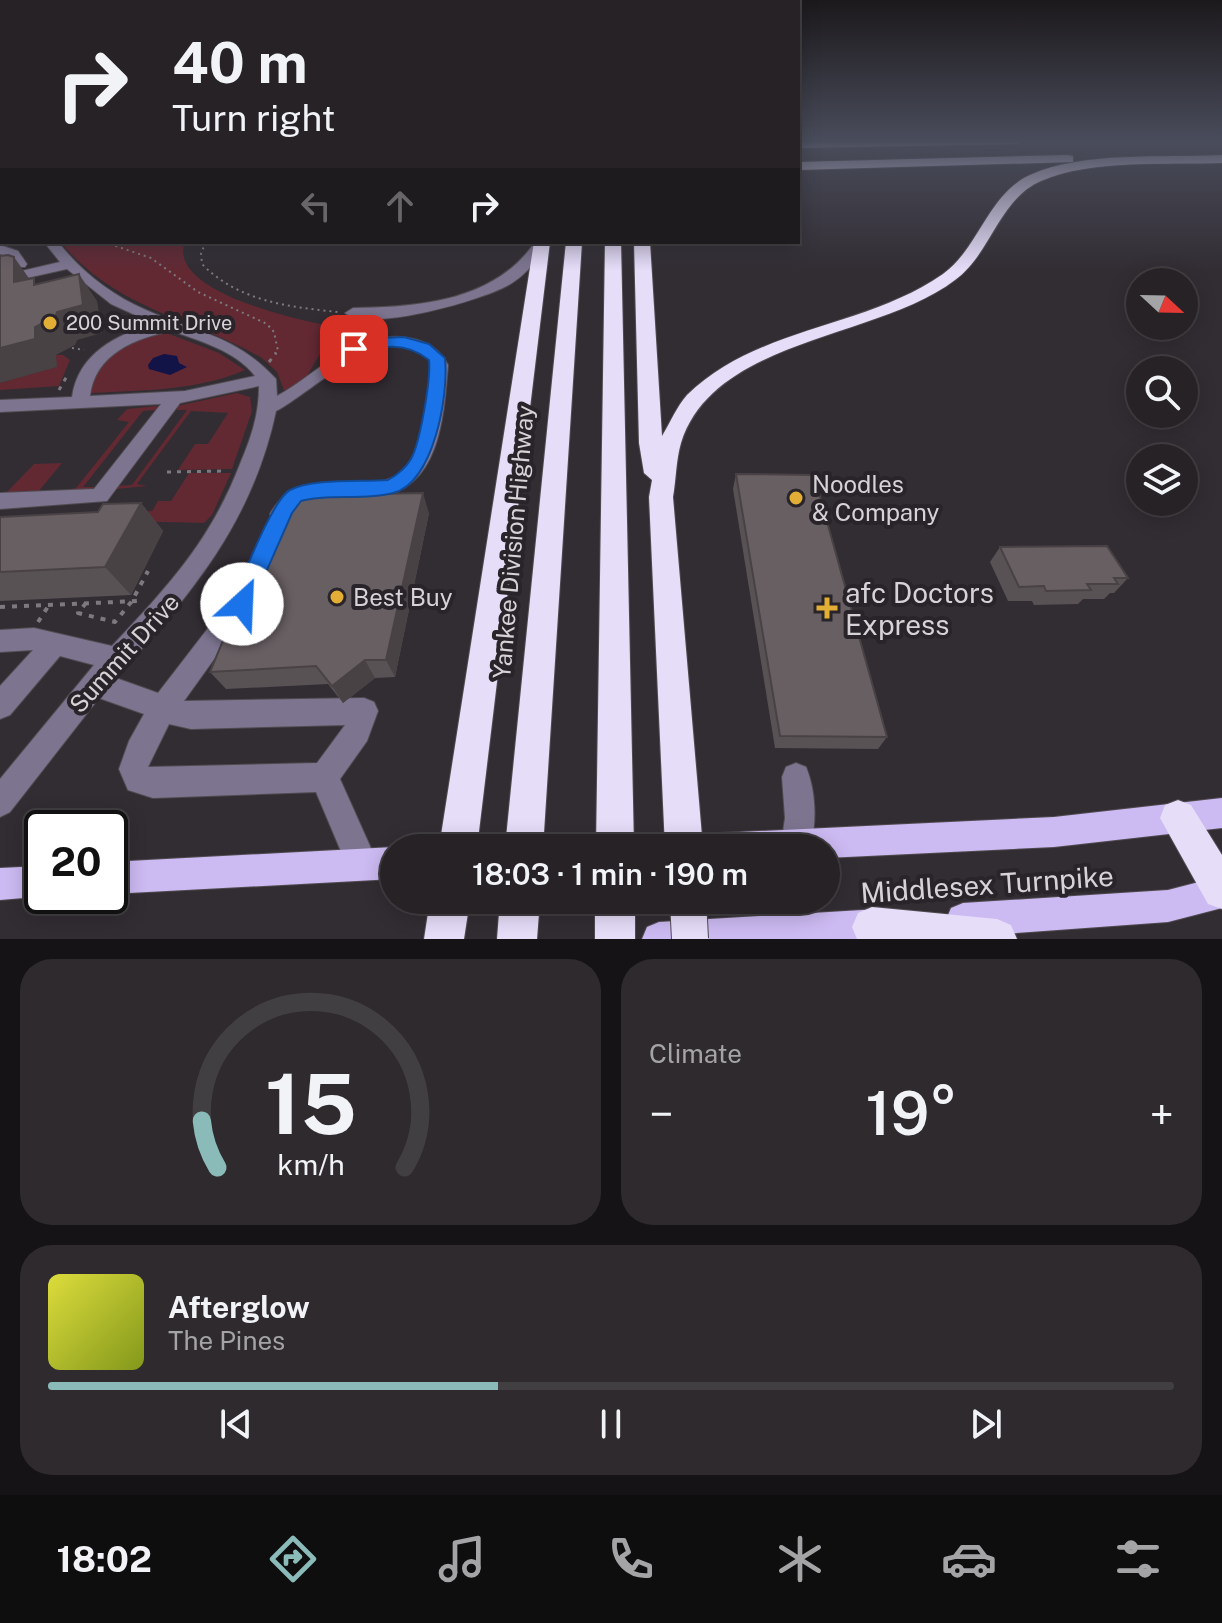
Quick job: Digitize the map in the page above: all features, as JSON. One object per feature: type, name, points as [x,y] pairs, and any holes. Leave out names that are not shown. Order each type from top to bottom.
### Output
[{"type":"highway","points":[[661,511],[662,471],[667,446],[682,417],[708,386],[758,354],[904,301],[936,286],[971,258],[1007,199],[1024,184]]},
{"type":"highway","points":[[460,834],[542,244]]},
{"type":"highway","name":"Yankee Division Highway","points":[[525,834],[574,244]]},
{"type":"highway","points":[[613,244],[615,834]]},
{"type":"highway","points":[[642,244],[651,443],[661,511],[683,834]]},
{"type":"highway","points":[[1178,818],[1222,891]]},
{"type":"highway","points":[[444,939],[448,914]]},
{"type":"highway","points":[[517,939],[519,914]]},
{"type":"highway","points":[[615,914],[615,939]]},
{"type":"highway","points":[[689,914],[690,939]]},
{"type":"highway","points":[[872,927],[997,939]]},
{"type":"main road","name":"Middlesex Turnpike","points":[[840,843],[1054,832],[1222,813]]},
{"type":"main road","points":[[128,877],[380,863]]},
{"type":"main road","points":[[0,884],[24,883]]},
{"type":"main road","name":"Middlesex Turnpike","points":[[659,939],[1168,906],[1222,891]]},
{"type":"street","points":[[53,244],[66,259],[125,306],[241,356],[266,371]]},
{"type":"street","points":[[353,313],[422,309],[464,299],[514,275],[541,244]]},
{"type":"street","points":[[0,249],[13,254],[20,264]]},
{"type":"street","points":[[0,268],[66,259]]},
{"type":"street","points":[[0,280],[66,259]]},
{"type":"street","points":[[80,403],[81,381],[99,357],[136,335],[171,326]]},
{"type":"street","points":[[268,408],[296,395],[343,355],[366,345],[392,341],[415,344],[434,355],[440,365],[423,453],[411,473],[398,484],[383,489],[298,494],[287,503],[275,530]]},
{"type":"street","points":[[0,406],[174,399],[266,371]]},
{"type":"street","name":"Summit Drive","points":[[0,802],[115,658],[177,593],[213,544],[247,475],[268,408],[266,371]]},
{"type":"street","points":[[0,501],[100,496],[174,399]]},
{"type":"street","points":[[257,573],[242,604],[162,709],[133,769],[138,780],[153,783],[324,777]]},
{"type":"street","points":[[0,641],[34,639],[115,658]]},
{"type":"street","points":[[2,702],[55,644]]},
{"type":"street","points":[[93,684],[191,716],[364,711],[357,731],[324,777]]},
{"type":"street","points":[[324,777],[362,864]]},
{"type":"street","points":[[796,777],[800,818],[798,834]]},
{"type":"path","points":[[205,244],[201,253],[202,264],[225,283],[274,302],[353,313]]},
{"type":"path","points":[[111,245],[148,256],[191,289],[267,324],[274,332],[278,353],[266,371]]},
{"type":"path","points":[[72,348],[88,351]]},
{"type":"path","points":[[167,472],[228,471]]},
{"type":"path","points":[[86,603],[78,613],[115,622],[132,601],[148,571]]},
{"type":"path","points":[[0,607],[142,601]]},
{"type":"shaded area","points":[[62,244],[185,244],[185,260],[196,276],[215,289],[268,311],[336,327],[304,381],[290,391],[284,390],[277,372],[262,358],[131,298],[83,265]]},
{"type":"shaded area","points":[[164,332],[219,353],[245,370],[189,386],[92,393],[90,390],[96,376],[118,349],[137,339]]},
{"type":"shaded area","points":[[164,354],[177,356],[179,363],[187,367],[170,375],[149,369],[153,358]]},
{"type":"shaded area","points":[[56,355],[70,360],[59,386],[0,390],[0,383],[56,367]]},
{"type":"shaded area","points":[[237,393],[250,397],[252,411],[232,469],[178,470],[195,444],[208,444],[228,413],[191,411],[137,484],[147,486],[116,489],[117,486],[132,485],[187,410],[177,410],[177,406]]},
{"type":"shaded area","points":[[157,406],[156,410],[143,411],[83,487],[96,487],[94,490],[58,491],[76,488],[129,422],[117,420],[127,409]]},
{"type":"shaded area","points":[[62,463],[38,492],[6,493],[34,464]]},
{"type":"shaded area","points":[[189,473],[231,473],[212,515],[204,523],[0,518],[152,511],[158,501],[171,501]]},
{"type":"building","points":[[0,256],[14,257],[14,282],[34,278],[34,285],[79,274],[83,305],[57,312],[55,317],[35,327],[35,339],[0,348]]},
{"type":"building","points":[[736,474],[814,475],[887,737],[780,736]]},
{"type":"building","name":"Best Buy","points":[[423,493],[386,660],[365,660],[332,686],[316,666],[210,672],[283,496]]},
{"type":"building","points":[[141,503],[105,567],[0,572],[0,517],[98,512],[103,504]]},
{"type":"building","points":[[1107,546],[1128,578],[1114,578],[1118,584],[1087,584],[1091,590],[1046,591],[1044,586],[1019,587],[1000,547]]},
{"type":"place","name":"200 Summit Drive","points":[[50,323]]},
{"type":"place","name":"Noodles & Company","points":[[796,498]]},
{"type":"place","name":"Best Buy","points":[[337,597]]},
{"type":"place","name":"afc Doctors Express","points":[[827,608]]},
{"type":"route","points":[[242,604],[283,509],[294,496],[309,492],[383,489],[398,484],[417,467],[423,453],[439,375],[437,358],[415,344],[404,342],[379,342],[354,349]]}]
